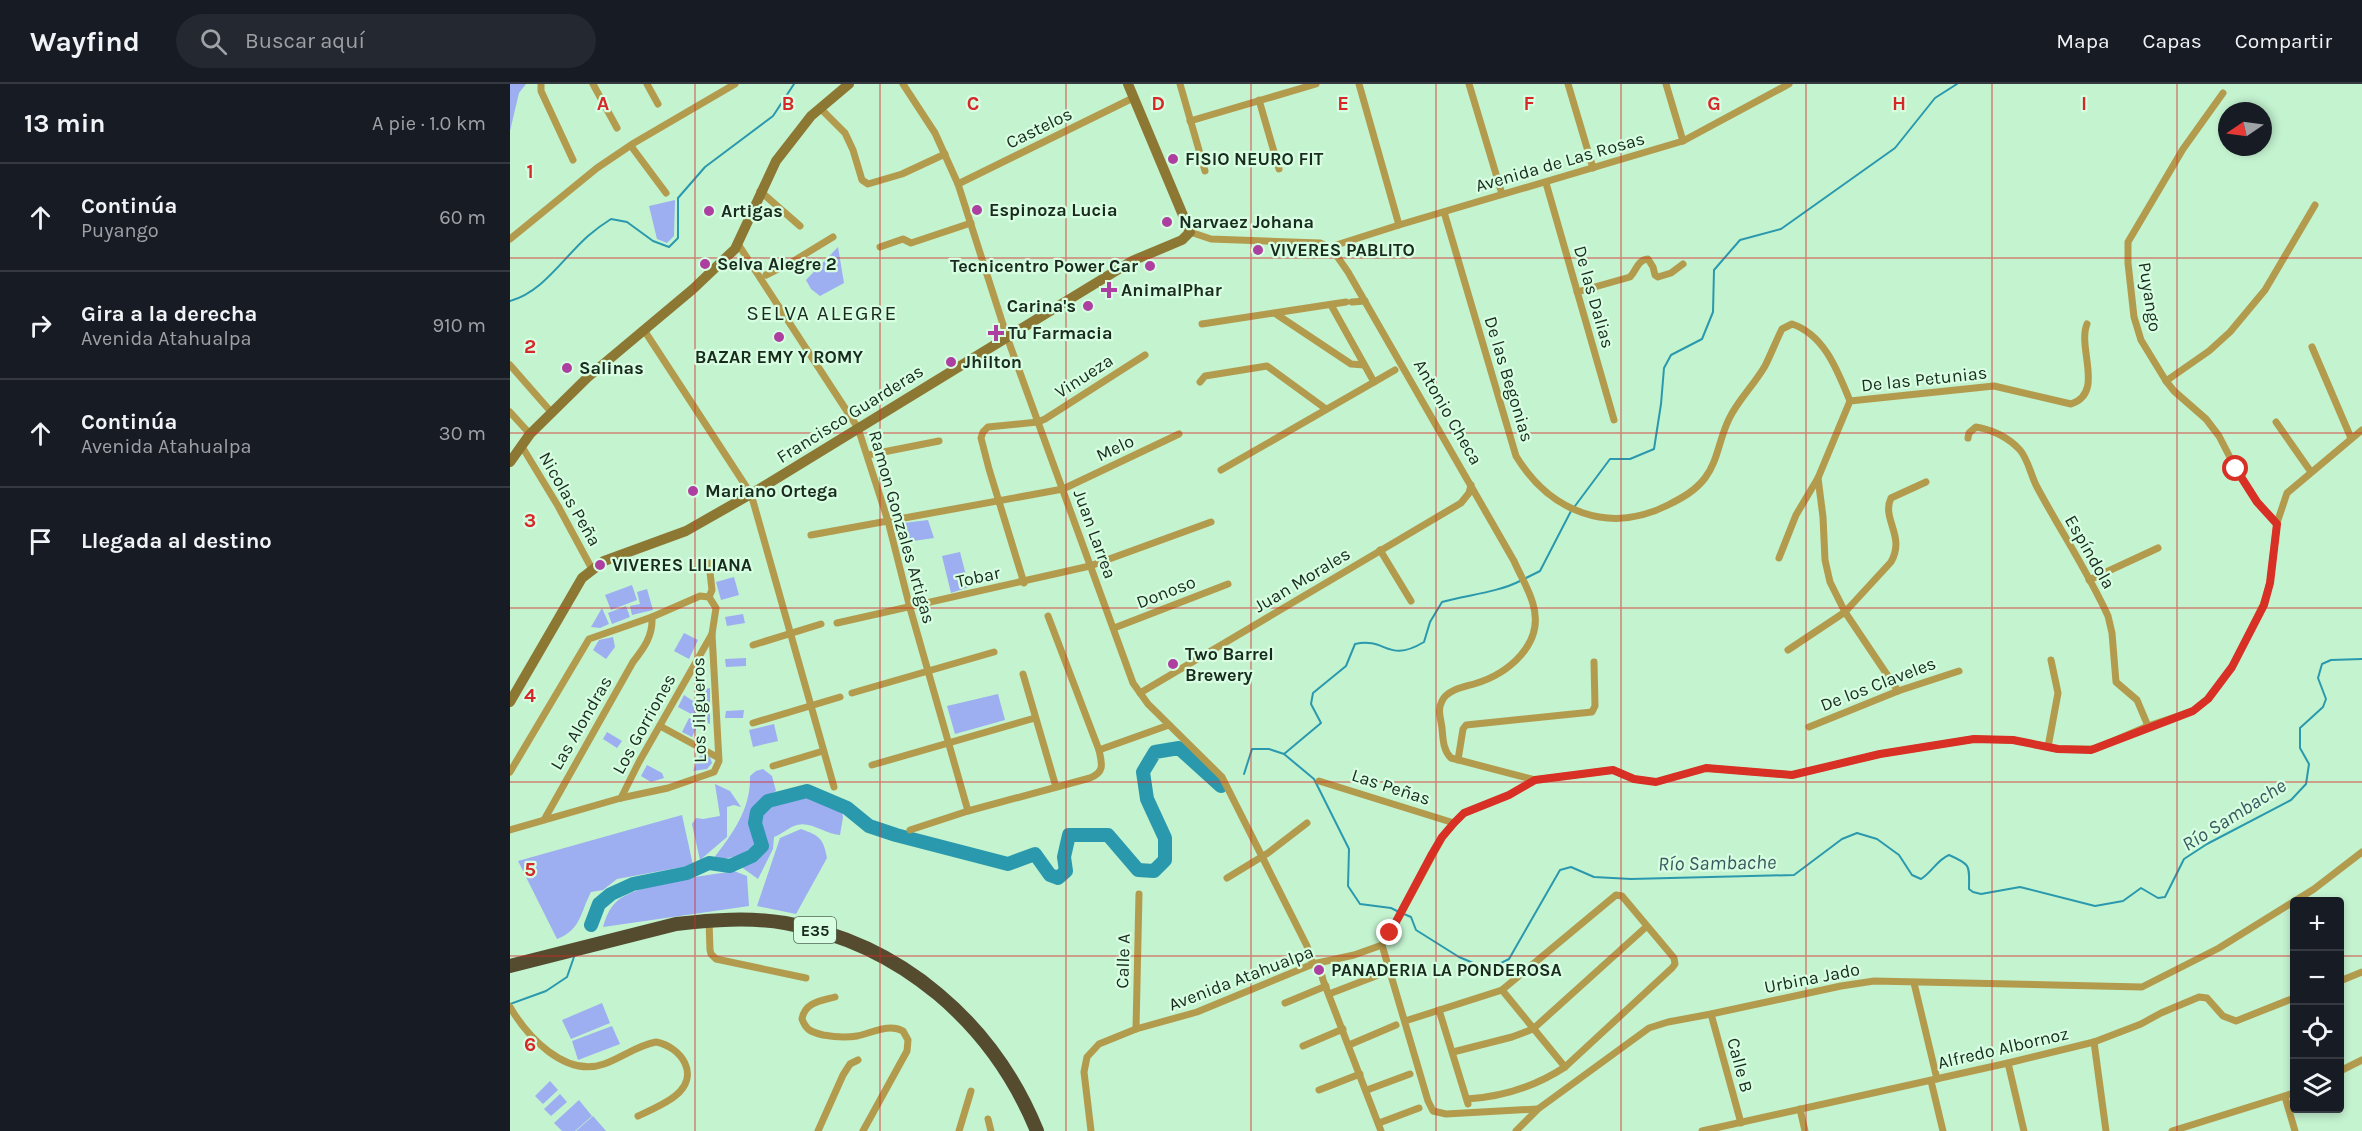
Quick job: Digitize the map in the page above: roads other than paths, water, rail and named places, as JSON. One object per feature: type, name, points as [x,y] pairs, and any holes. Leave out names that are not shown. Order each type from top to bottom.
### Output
[{"type":"highway","name":"E35","points":[[510,966],[676,924],[709,920],[762,921],[802,927],[852,942],[879,954],[925,982],[966,1018],[986,1040],[1008,1072],[1037,1131]]},
{"type":"street","points":[[541,84],[541,91],[573,160]]},
{"type":"street","points":[[593,84],[617,128]]},
{"type":"street","points":[[647,84],[658,104]]},
{"type":"street","points":[[510,239],[597,168],[735,84]]},
{"type":"street","points":[[510,462],[530,434],[588,377],[693,289],[738,244],[760,191],[787,145],[820,108],[849,84]]},
{"type":"street","name":"Juan Larrea","points":[[903,84],[935,133],[958,184],[1007,337],[1133,683],[1148,704],[1222,777],[1316,963],[1380,1123],[1381,1131]]},
{"type":"street","points":[[1128,84],[1190,232],[1211,239],[1320,243],[1330,248]]},
{"type":"street","points":[[1180,84],[1205,171]]},
{"type":"street","points":[[1190,121],[1316,84]]},
{"type":"street","points":[[1359,84],[1399,225]]},
{"type":"street","points":[[1469,84],[1502,195]]},
{"type":"street","points":[[1568,84],[1593,168]]},
{"type":"street","points":[[1666,84],[1683,141]]},
{"type":"street","name":"Avenida de Las Rosas","points":[[1330,248],[1399,225],[1683,141],[1789,84]]},
{"type":"street","name":"Puyango","points":[[2223,93],[2182,148],[2128,242],[2134,317],[2141,340],[2166,381],[2174,392],[2213,427],[2257,502],[2277,524]]},
{"type":"street","name":"Castelos","points":[[958,184],[1133,98]]},
{"type":"street","points":[[1259,100],[1279,170]]},
{"type":"street","points":[[820,108],[845,133],[862,180],[868,184],[902,174],[945,154]]},
{"type":"street","points":[[631,146],[666,193]]},
{"type":"street","name":"De las Dalias","points":[[1546,183],[1614,420]]},
{"type":"street","points":[[760,191],[800,226]]},
{"type":"street","points":[[2166,381],[2209,351],[2230,332],[2265,290],[2315,205]]},
{"type":"street","name":"De las Begonias","points":[[1444,212],[1516,456],[1534,482],[1581,512],[1614,519],[1637,518],[1650,514],[1695,490],[1706,478],[1716,460],[1720,440],[1729,418],[1765,366],[1782,328],[1792,324],[1804,328],[1833,359],[1850,401]]},
{"type":"street","points":[[880,247],[903,239],[911,243],[971,224]]},
{"type":"street","name":"Francisco Guarderas","points":[[510,702],[582,578],[592,568],[615,556],[686,531],[751,494],[1132,261],[1182,240],[1190,232]]},
{"type":"street","points":[[766,275],[833,237]]},
{"type":"street","name":"Ramon Gonzales Artigas","points":[[738,244],[858,428],[888,521],[910,608],[969,811]]},
{"type":"street","name":"Antonio Checa","points":[[1330,248],[1348,272],[1471,485],[1514,561],[1534,604],[1536,626],[1526,649],[1503,672],[1491,679],[1450,692],[1442,699],[1439,710],[1444,748],[1451,758],[1458,760]]},
{"type":"street","points":[[1577,292],[1630,277],[1639,262],[1644,260],[1648,259],[1651,262],[1655,275],[1658,277],[1671,273],[1683,264]]},
{"type":"street","points":[[1202,324],[1365,301]]},
{"type":"street","points":[[1330,305],[1374,382]]},
{"type":"street","points":[[1276,314],[1351,364],[1364,365]]},
{"type":"street","name":"De las Petunias","points":[[1850,401],[1994,386],[2071,404],[2079,401],[2085,395],[2088,384],[2089,371],[2084,340],[2087,324]]},
{"type":"street","points":[[644,330],[751,494],[834,787]]},
{"type":"street","points":[[2312,347],[2351,438]]},
{"type":"street","name":"Vinueza","points":[[1038,422],[1145,355]]},
{"type":"street","points":[[510,365],[552,413]]},
{"type":"street","points":[[1200,382],[1205,376],[1267,366],[1326,409]]},
{"type":"street","points":[[1221,470],[1395,370]]},
{"type":"street","points":[[1779,558],[1796,515],[1818,478],[1850,401]]},
{"type":"street","points":[[510,412],[530,434]]},
{"type":"street","points":[[1024,583],[981,438],[988,427],[1038,422]]},
{"type":"street","points":[[2276,422],[2311,472]]},
{"type":"street","name":"Espíndola","points":[[1968,438],[1969,433],[1976,428],[1996,432],[2011,441],[2022,453],[2034,482],[2108,616],[2112,633],[2116,682],[2137,700],[2148,726]]},
{"type":"street","points":[[1594,662],[1595,706],[1592,712],[1466,725],[1463,729],[1458,760],[1535,780],[1613,770],[1634,779],[1656,782],[1706,768],[1792,775],[1880,754],[1974,739],[2013,740],[2069,750],[2095,749],[2148,726],[2193,711],[2208,699],[2232,667],[2264,605],[2270,583],[2277,524],[2287,493],[2362,430]]},
{"type":"street","name":"Melo","points":[[811,535],[1063,489],[1179,434]]},
{"type":"street","points":[[868,456],[939,441]]},
{"type":"street","name":"Nicolas Peña","points":[[521,445],[592,568]]},
{"type":"street","points":[[1818,478],[1825,560],[1830,582],[1845,612],[1898,691]]},
{"type":"street","points":[[1788,650],[1845,612],[1891,562],[1897,552],[1897,542],[1890,518],[1891,498],[1926,482]]},
{"type":"street","name":"Juan Morales","points":[[1140,693],[1461,503],[1469,493],[1471,485]]},
{"type":"street","name":"Tobar","points":[[837,623],[1024,583],[1090,566],[1211,522]]},
{"type":"street","points":[[2089,580],[2158,548]]},
{"type":"street","points":[[1380,550],[1410,601]]},
{"type":"street","name":"Los Jilgueros","points":[[510,830],[621,798],[709,776],[718,768],[712,634],[716,608],[709,597],[712,590],[709,563]]},
{"type":"street","name":"Donoso","points":[[1114,628],[1228,584]]},
{"type":"street","points":[[510,772],[589,639],[652,617],[700,596],[709,597]]},
{"type":"street","points":[[910,830],[1098,775],[1102,764],[1099,750],[1048,616]]},
{"type":"street","name":"Las Alondras","points":[[544,820],[633,662],[647,643],[652,617]]},
{"type":"street","points":[[753,645],[821,624]]},
{"type":"street","name":"Los Gorriones","points":[[621,798],[712,634]]},
{"type":"street","points":[[852,693],[994,652]]},
{"type":"street","points":[[2048,747],[2058,693],[2051,660]]},
{"type":"street","name":"De los Claveles","points":[[1809,727],[1898,691],[1959,671]]},
{"type":"street","points":[[1023,674],[1056,787]]},
{"type":"street","points":[[753,723],[840,696]]},
{"type":"street","points":[[872,765],[1035,718]]},
{"type":"street","points":[[1099,750],[1169,724]]},
{"type":"street","points":[[660,726],[717,757]]},
{"type":"street","points":[[773,766],[824,751]]},
{"type":"street","points":[[1535,780],[1509,795],[1464,813],[1454,823],[1442,837],[1382,945],[1428,1101],[1433,1111],[1446,1114],[1538,1109]]},
{"type":"street","name":"Las Peñas","points":[[1319,781],[1454,823]]},
{"type":"street","points":[[1227,878],[1262,857],[1307,823]]},
{"type":"street","name":"Urbina Jado","points":[[1516,1131],[1538,1109],[1649,1028],[1668,1022],[1841,986],[1882,981],[2142,987],[2219,948],[2313,890],[2362,852]]},
{"type":"street","name":"Calle A","points":[[1136,1029],[1139,894]]},
{"type":"street","points":[[1405,1021],[1439,1010],[1502,990],[1611,897],[1622,896],[1674,958],[1675,964],[1565,1068],[1536,1083],[1468,1102],[1439,1010]]},
{"type":"street","points":[[709,920],[710,950],[716,959],[806,978]]},
{"type":"street","points":[[1453,1052],[1512,1037],[1533,1029],[1646,927]]},
{"type":"street","name":"Avenida Atahualpa","points":[[1091,1131],[1084,1079],[1087,1057],[1100,1044],[1136,1029],[1197,1012],[1316,963],[1354,955],[1382,945]]},
{"type":"street","points":[[2344,979],[2362,972]]},
{"type":"street","points":[[1329,994],[1381,974]]},
{"type":"street","points":[[1914,983],[1943,1131]]},
{"type":"street","points":[[1285,1003],[1326,986]]},
{"type":"street","points":[[1502,990],[1565,1068]]},
{"type":"street","points":[[835,997],[807,1007],[802,1019],[805,1027],[811,1032],[854,1037],[898,1028],[908,1040],[907,1051],[863,1131]]},
{"type":"street","name":"Alfredo Albornoz","points":[[1702,1131],[2094,1042],[2141,1024],[2199,997],[2207,998],[2223,1016],[2236,1021],[2290,1000]]},
{"type":"street","points":[[510,1007],[518,1021],[537,1043],[557,1057],[577,1064],[598,1066],[656,1042],[678,1051],[686,1065],[685,1085],[676,1095],[638,1116]]},
{"type":"street","name":"Calle B","points":[[1711,1014],[1741,1123]]},
{"type":"street","points":[[1349,1046],[1396,1025]]},
{"type":"street","points":[[1303,1047],[1343,1029]]},
{"type":"street","points":[[2094,1042],[2106,1131]]},
{"type":"street","points":[[818,1131],[843,1075],[850,1064],[858,1060]]},
{"type":"street","points":[[2344,1069],[2362,1060]]},
{"type":"street","points":[[2008,1063],[2024,1131]]},
{"type":"street","points":[[1319,1090],[1360,1074]]},
{"type":"street","points":[[1366,1090],[1410,1074]]},
{"type":"street","points":[[959,1131],[971,1091]]},
{"type":"street","points":[[2172,1131],[2290,1095]]},
{"type":"street","points":[[2285,1097],[2295,1131]]},
{"type":"street","points":[[1380,1123],[1419,1108]]},
{"type":"street","points":[[1800,1109],[1805,1131]]},
{"type":"street","points":[[988,1119],[991,1131]]},
{"type":"waterway","points":[[510,301],[522,297],[543,282],[588,236],[611,219],[627,222],[653,241],[669,247],[678,238],[678,198],[705,167],[773,116],[794,84]]},
{"type":"waterway","points":[[1575,506],[1610,459],[1630,459],[1654,449],[1664,368],[1671,355],[1702,339],[1713,312],[1714,270],[1740,240],[1781,229],[1895,148],[1935,98],[1957,84]]},
{"type":"waterway","points":[[1526,578],[1540,571],[1571,511]]},
{"type":"waterway","points":[[1284,754],[1321,723],[1311,704],[1313,693],[1346,666],[1355,644],[1374,644],[1402,651],[1412,648],[1424,642],[1430,622],[1442,602],[1493,591],[1520,581]]},
{"type":"waterway","name":"Río Sambache","points":[[1404,914],[1411,917],[1416,930],[1459,957],[1478,965],[1497,965],[1509,959],[1560,870],[1571,867],[1594,877],[1631,879],[1794,875],[1842,839],[1857,833],[1877,839],[1899,855],[1912,875],[1921,879],[1945,857],[1949,855],[1956,858],[1968,867],[1969,889],[1981,894],[2020,887],[2095,906],[2123,901],[2141,888],[2158,898],[2165,897],[2184,859],[2207,844],[2291,800],[2306,784],[2309,764],[2300,748],[2300,728],[2323,707],[2326,699],[2318,678],[2322,664],[2331,660],[2362,659]]},
{"type":"waterway","points":[[591,925],[599,904],[611,894],[633,884],[687,873],[709,863],[730,866],[752,856],[762,846],[755,823],[757,812],[768,801],[807,791],[847,808],[869,826],[896,835],[1008,864],[1035,854],[1050,875],[1058,878],[1066,871],[1064,857],[1069,835],[1108,835],[1138,870],[1154,871],[1165,860],[1165,838],[1147,799],[1143,772],[1155,752],[1179,748],[1221,786]]},
{"type":"waterway","name":"Río Sambache","points":[[1244,774],[1252,749],[1269,749],[1284,754],[1314,779],[1349,849],[1348,886],[1360,904],[1391,908],[1399,912]]},
{"type":"waterway","name":"Río Sambache","points":[[510,1004],[546,991],[567,977],[575,954]]},
{"type":"place","name":"FISIO NEURO FIT","points":[[1173,159]]},
{"type":"place","name":"Espinoza Lucia","points":[[977,210]]},
{"type":"place","name":"Artigas","points":[[709,211]]},
{"type":"place","name":"Narvaez Johana","points":[[1167,222]]},
{"type":"place","name":"VIVERES PABLITO","points":[[1258,250]]},
{"type":"place","name":"Selva Alegre 2","points":[[705,264]]},
{"type":"place","name":"Tecnicentro Power Car","points":[[1150,266]]},
{"type":"place","name":"AnimalPhar","points":[[1109,290]]},
{"type":"place","name":"Carina's","points":[[1088,306]]},
{"type":"place","name":"Tu Farmacia","points":[[996,333]]},
{"type":"place","name":"BAZAR EMY Y ROMY","points":[[779,337]]},
{"type":"place","name":"Jhilton","points":[[951,362]]},
{"type":"place","name":"Salinas","points":[[567,368]]},
{"type":"place","name":"Mariano Ortega","points":[[693,491]]},
{"type":"place","name":"VIVERES LILIANA","points":[[600,565]]},
{"type":"place","name":"Two Barrel Brewery","points":[[1173,664]]},
{"type":"place","name":"PANADERIA LA PONDEROSA","points":[[1319,970]]},
{"type":"district","name":"SELVA ALEGRE","points":[[822,313]]}]
